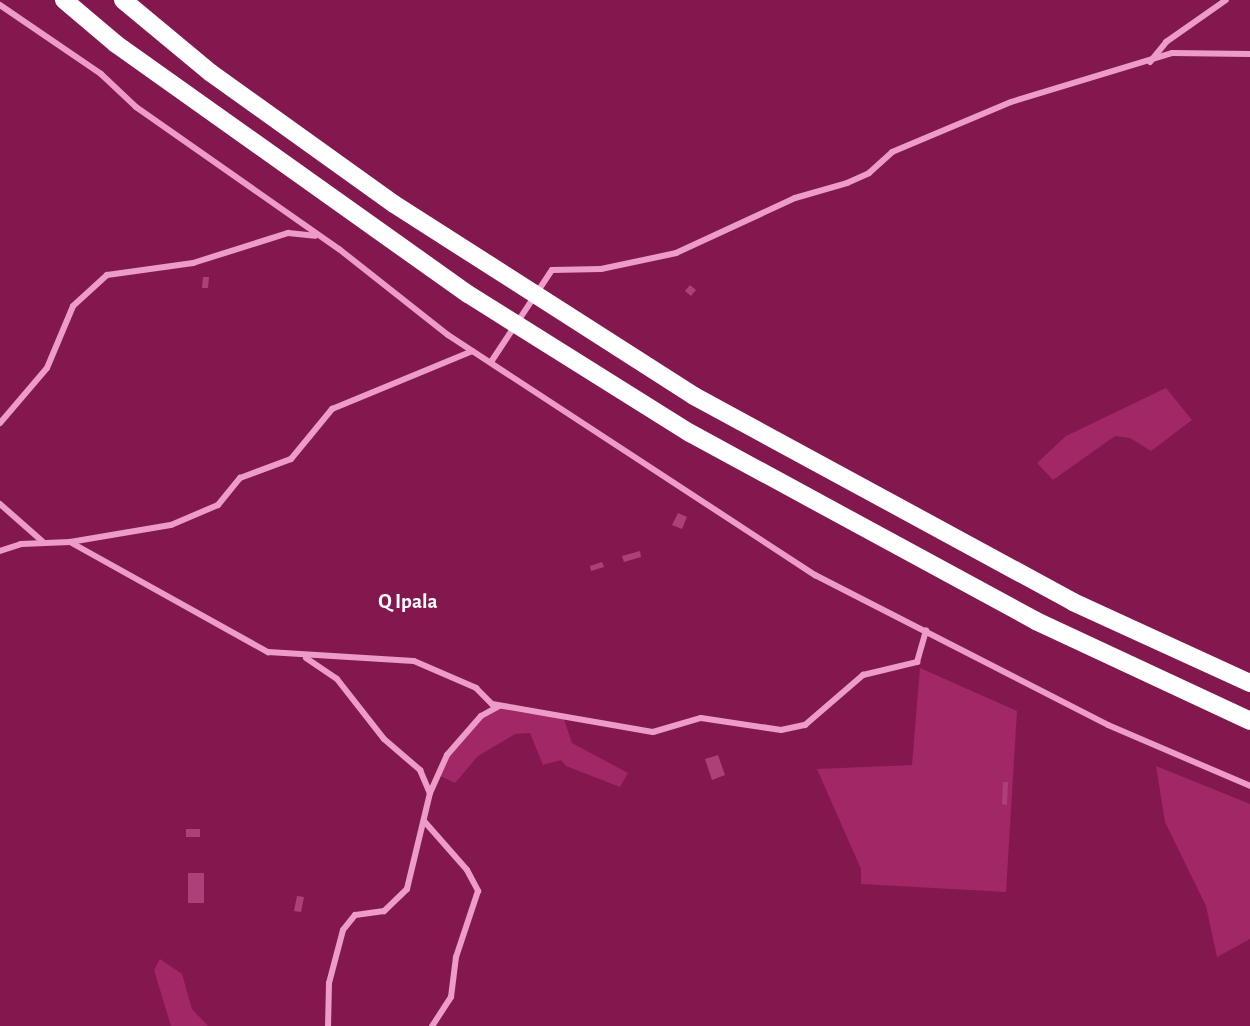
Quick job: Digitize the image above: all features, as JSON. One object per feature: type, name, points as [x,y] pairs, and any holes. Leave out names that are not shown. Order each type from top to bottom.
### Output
[{"type":"highway","points":[[64,0],[126,51],[515,324],[690,433],[869,533],[1036,621],[1250,721]]},
{"type":"highway","points":[[123,0],[211,73],[531,296],[894,509],[1073,602],[1250,683]]},
{"type":"street","points":[[1149,64],[1166,42],[1226,0]]},
{"type":"street","points":[[0,5],[101,74],[136,107],[321,238],[473,351],[815,574],[1108,725],[1250,786]]},
{"type":"street","points":[[491,362],[531,296],[552,270],[602,269],[676,253],[795,198],[869,173],[892,152],[1011,102],[1189,51],[1250,54]]},
{"type":"street","points":[[0,423],[47,368],[73,306],[107,275],[193,263],[288,233],[321,238]]},
{"type":"street","points":[[0,550],[42,541],[70,542],[171,525],[218,505],[240,478],[291,459],[332,409],[473,351]]},
{"type":"street","points":[[0,504],[42,541]]},
{"type":"street","points":[[70,542],[248,644],[306,658],[427,664],[499,706]]},
{"type":"street","points":[[328,1026],[329,983],[343,930],[355,915],[384,911],[399,898],[424,822],[430,793],[447,755],[482,716],[499,706],[513,704],[564,719],[653,732],[701,718],[794,729],[863,675],[917,662],[926,630]]},
{"type":"street","points":[[306,658],[337,679],[384,739],[420,770],[430,793]]},
{"type":"street","points":[[424,822],[467,870],[478,891],[456,957],[451,997],[432,1026]]},
{"type":"shaded area","points":[[1166,388],[1192,420],[1151,451],[1130,438],[1115,436],[1053,480],[1037,463],[1066,436]]},
{"type":"shaded area","points":[[920,668],[1017,711],[1006,892],[861,884],[861,869],[817,769],[912,765]]},
{"type":"shaded area","points":[[513,704],[564,719],[572,743],[628,773],[620,787],[566,766],[561,760],[543,765],[530,733],[515,734],[478,756],[455,783],[436,774],[481,716]]},
{"type":"shaded area","points":[[1156,766],[1250,804],[1250,939],[1217,957],[1206,906],[1165,822]]},
{"type":"shaded area","points":[[160,959],[182,974],[192,1009],[208,1026],[171,1026],[154,970]]},
{"type":"building","points":[[203,277],[209,277],[208,288],[202,288]]},
{"type":"building","points":[[690,285],[696,290],[691,296],[685,291]]},
{"type":"building","points":[[678,513],[687,517],[682,529],[672,525]]},
{"type":"building","points":[[640,551],[641,557],[624,562],[622,556]]},
{"type":"building","points":[[602,562],[604,567],[591,571],[590,566]]},
{"type":"building","points":[[718,755],[725,775],[712,780],[705,759]]},
{"type":"building","points":[[1003,782],[1008,782],[1007,805],[1002,804]]},
{"type":"building","points":[[186,829],[200,829],[200,837],[186,837]]},
{"type":"building","points":[[188,873],[204,873],[204,903],[188,903]]},
{"type":"building","points":[[297,896],[304,897],[301,912],[294,911]]},
{"type":"district","name":"Q Ipala","points":[[408,602]]}]
